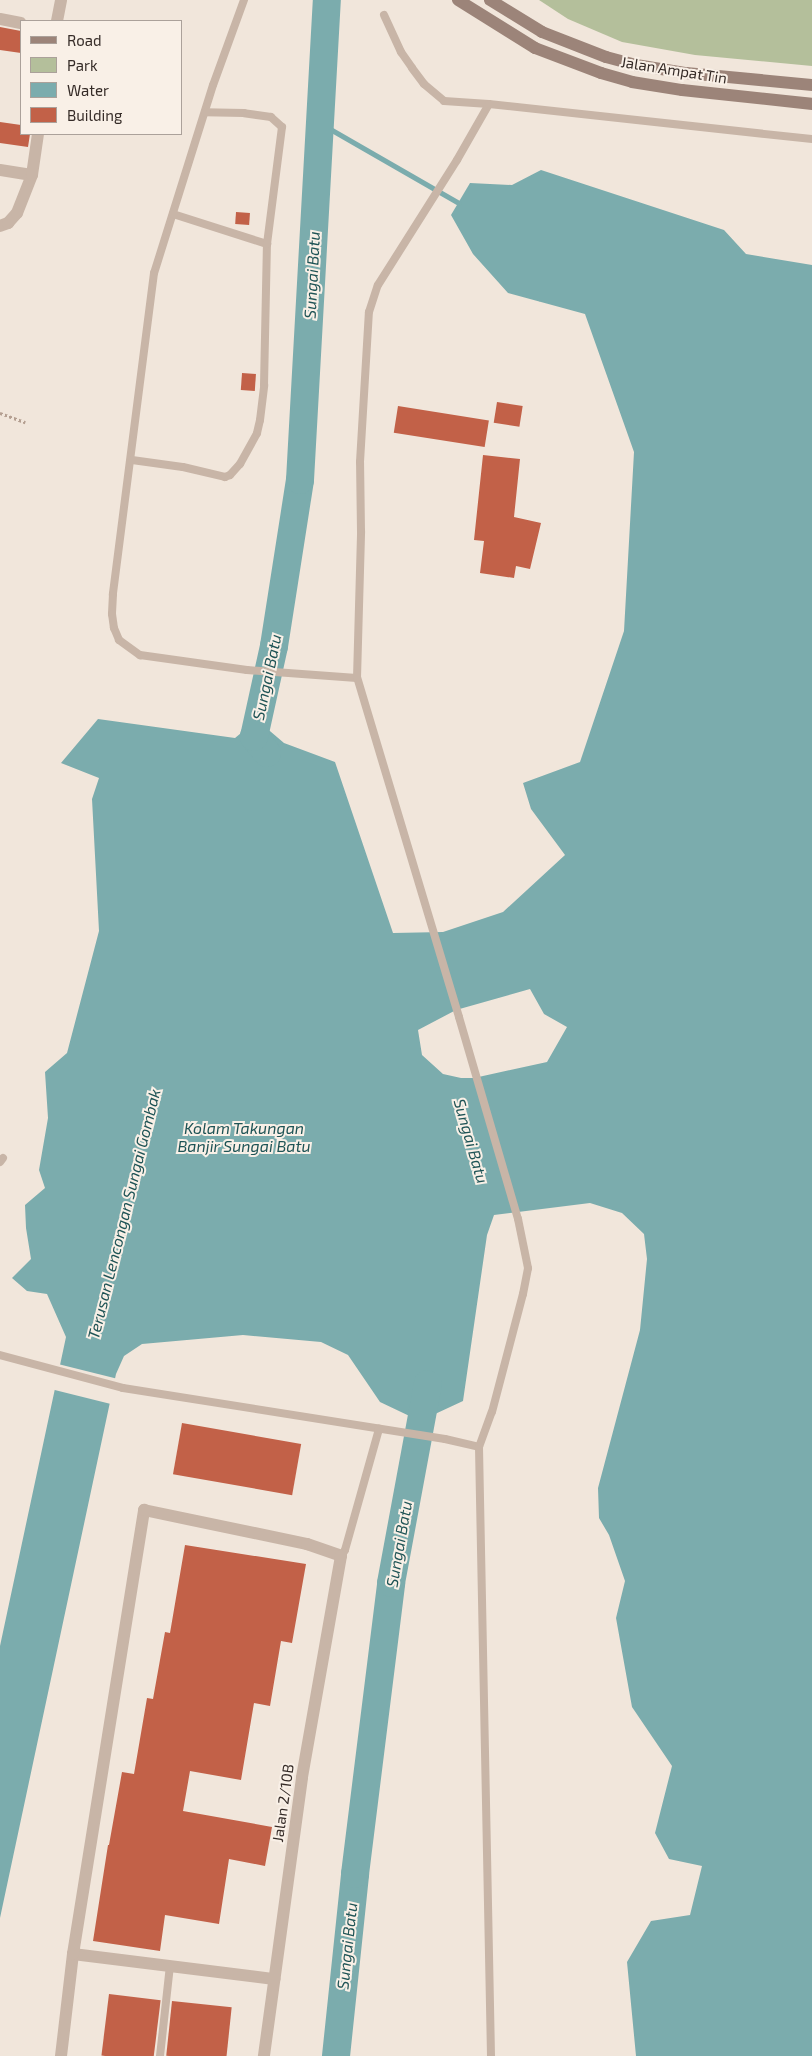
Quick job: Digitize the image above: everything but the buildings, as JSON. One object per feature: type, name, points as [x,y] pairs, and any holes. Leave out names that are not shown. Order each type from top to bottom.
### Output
[{"type":"street","points":[[57,20],[61,0]]},
{"type":"street","name":"Jalan Ampat Tin","points":[[458,0],[535,48],[571,63],[632,82],[812,104]]},
{"type":"street","name":"Jalan Ampat Tin","points":[[490,0],[542,32],[576,47],[636,65],[686,73],[812,85]]},
{"type":"street","points":[[0,19],[20,23]]},
{"type":"street","points":[[0,226],[8,223],[16,213],[32,175],[38,135]]},
{"type":"street","points":[[0,170],[32,175]]},
{"type":"street","points":[[61,2056],[73,1954],[144,1510],[307,1544],[341,1556]]},
{"type":"street","name":"Jalan 2/10B","points":[[264,2056],[302,1778],[341,1556]]},
{"type":"street","points":[[73,1954],[274,1979]]},
{"type":"lane","points":[[244,0],[154,273],[112,614],[114,628],[120,640],[140,655],[247,670],[357,678]]},
{"type":"lane","points":[[384,15],[401,52],[412,68],[424,84],[444,101],[489,104],[812,139]]},
{"type":"lane","points":[[489,104],[457,160],[378,285],[367,323],[360,462],[361,531],[357,678],[460,1017],[473,1068],[518,1219],[526,1255],[526,1279],[492,1412],[479,1447],[491,2056]]},
{"type":"lane","points":[[132,460],[183,467],[225,477],[230,475],[240,464],[257,433],[262,403],[266,244],[282,127],[271,117],[244,112],[206,112]]},
{"type":"lane","points":[[173,214],[266,244]]},
{"type":"lane","points":[[0,1355],[123,1388],[445,1439],[479,1447]]},
{"type":"lane","points":[[341,1556],[346,1550],[378,1428]]},
{"type":"lane","points":[[160,2056],[170,1966]]},
{"type":"path","points":[[0,413],[25,422]]},
{"type":"green space","points":[[539,0],[812,0],[812,66],[695,55],[622,42],[568,19]]},
{"type":"water","name":"Kolam Takungan Banjir Sungai Batu","points":[[541,170],[724,230],[746,254],[812,265],[812,2056],[636,2056],[627,1962],[651,1921],[690,1915],[702,1866],[669,1859],[655,1833],[672,1766],[632,1707],[616,1618],[625,1581],[609,1535],[599,1518],[598,1488],[640,1330],[647,1259],[644,1234],[622,1213],[590,1203],[494,1215],[487,1235],[463,1401],[420,1421],[380,1402],[348,1355],[321,1342],[243,1335],[142,1344],[124,1356],[116,1374],[0,1918],[0,1646],[66,1337],[47,1294],[27,1291],[12,1278],[31,1259],[26,1228],[25,1205],[45,1188],[39,1170],[48,1118],[45,1072],[67,1053],[99,931],[92,799],[99,778],[61,763],[98,719],[235,738],[257,720],[284,743],[335,762],[393,933],[443,932],[503,912],[565,855],[531,809],[523,783],[580,762],[624,631],[634,452],[585,314],[508,293],[473,254],[451,215],[470,183],[512,185]],"holes":[[[530,989],[544,1014],[567,1027],[547,1062],[474,1078],[461,1078],[443,1074],[422,1055],[418,1030],[456,1010]]]},
{"type":"pier","points":[[58,1364],[118,1379],[112,1404],[52,1389]]},
{"type":"waterway","name":"Sungai Batu","points":[[267,753],[254,737],[274,646],[300,480],[327,0]]},
{"type":"waterway","points":[[320,123],[459,203]]},
{"type":"waterway","name":"Sungai Batu","points":[[336,2056],[355,1874],[391,1583],[428,1384]]},
{"type":"water label","name":"Terusan Lencongan Sungai Gombak","points":[[124,1214]]}]
